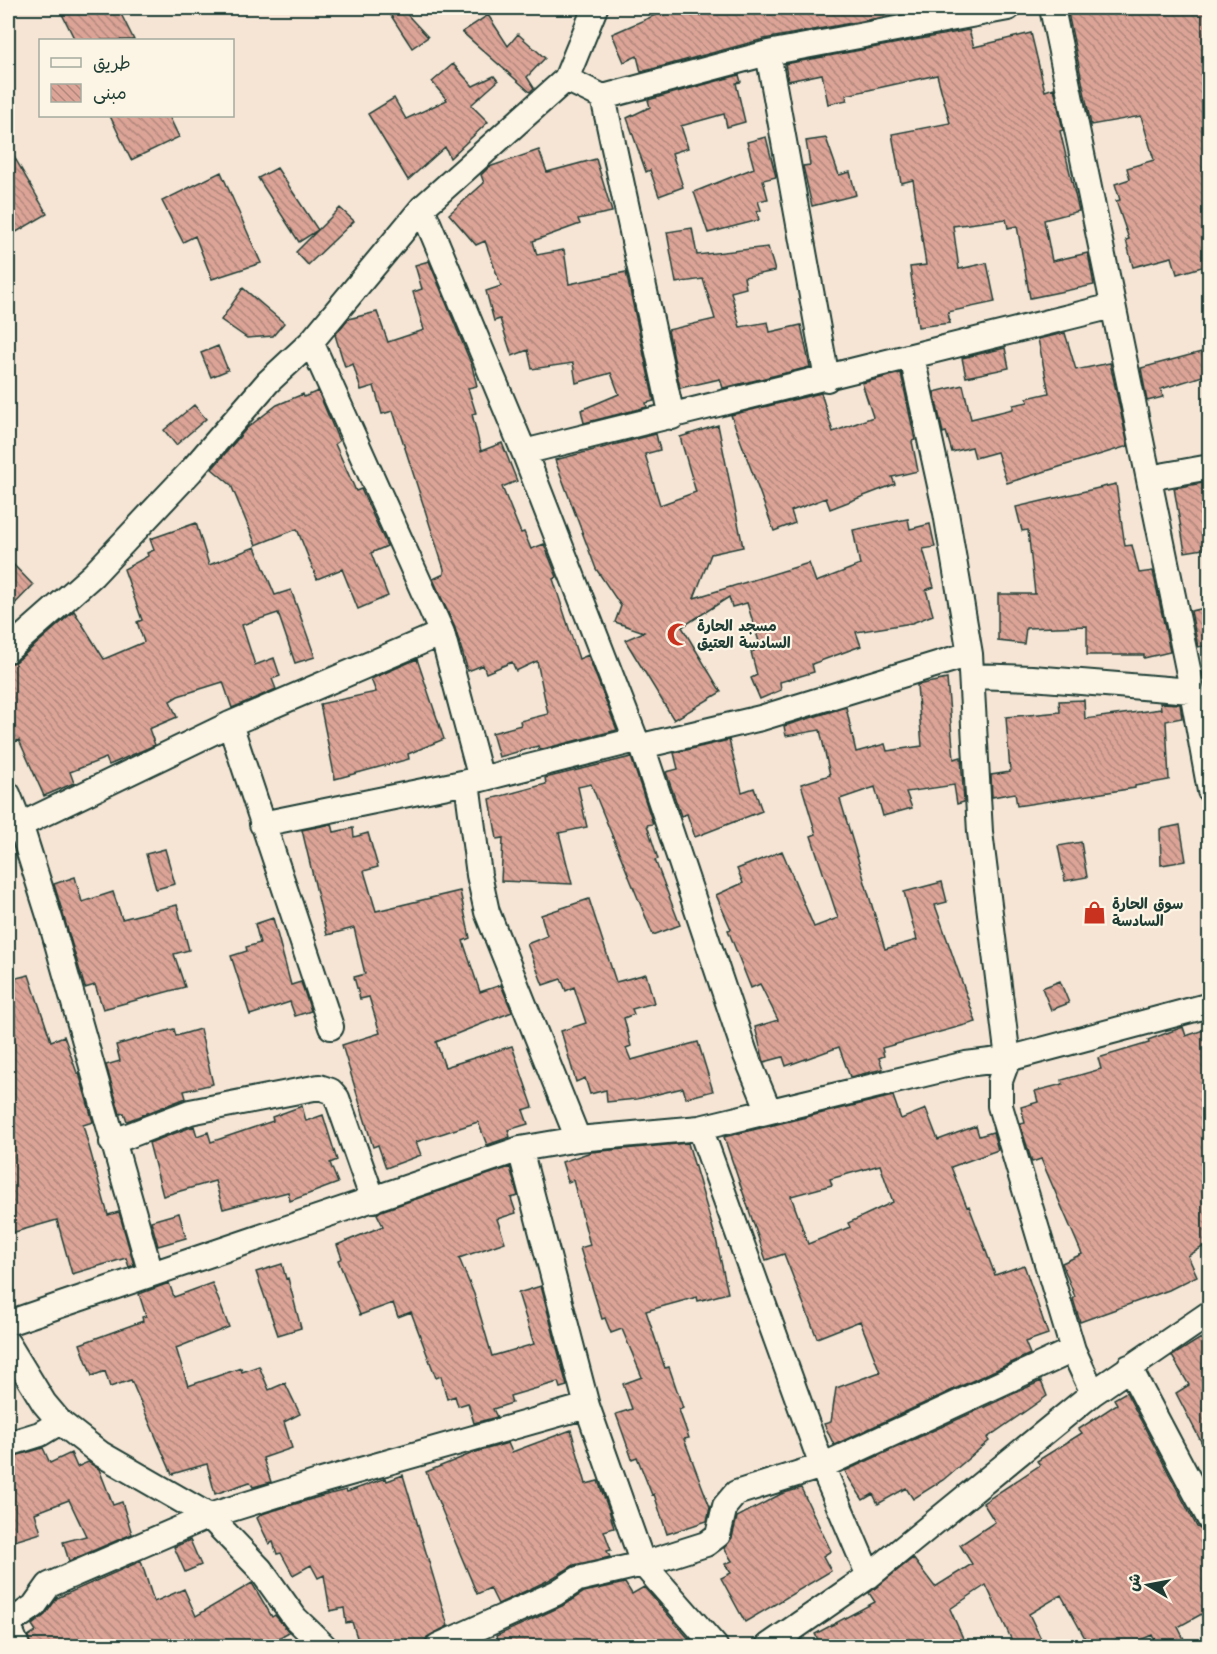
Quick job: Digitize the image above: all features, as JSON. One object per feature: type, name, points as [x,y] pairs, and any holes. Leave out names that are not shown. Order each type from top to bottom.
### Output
[{"type":"street","points":[[8,650],[93,575],[191,471],[268,382],[311,342],[422,207],[566,80],[594,8]]},
{"type":"street","points":[[566,80],[603,96],[768,53],[1008,8]]},
{"type":"street","points":[[1052,8],[1149,478],[1197,679],[1209,791]]},
{"type":"street","points":[[768,53],[826,379]]},
{"type":"street","points":[[603,96],[672,417]]},
{"type":"street","points":[[422,207],[524,452],[639,743],[745,1053],[770,1111]]},
{"type":"street","points":[[524,452],[826,379],[1113,306]]},
{"type":"street","points":[[311,342],[442,633],[474,781],[479,876],[487,912],[578,1139]]},
{"type":"street","points":[[912,357],[946,513],[971,665],[980,832],[1008,1059],[1000,1081],[1000,1106],[1073,1350],[1093,1393]]},
{"type":"street","points":[[1149,478],[1209,467]]},
{"type":"street","points":[[14,829],[230,724],[442,633]]},
{"type":"street","points":[[262,824],[474,781],[761,718],[971,665],[1032,678],[1197,679]]},
{"type":"street","points":[[230,724],[331,1027]]},
{"type":"street","points":[[8,794],[14,829],[151,1274]]},
{"type":"street","points":[[8,1323],[520,1149],[578,1139],[700,1128],[966,1064],[1008,1059],[1209,1005]]},
{"type":"street","points":[[112,1142],[190,1112],[319,1087],[331,1091],[337,1098],[373,1200]]},
{"type":"street","points":[[700,1128],[822,1466],[869,1575]]},
{"type":"street","points":[[520,1149],[587,1406],[643,1564],[715,1647]]},
{"type":"street","points":[[768,1647],[869,1575],[1093,1393],[1209,1313]]},
{"type":"street","points":[[8,1344],[44,1403],[60,1422],[101,1454],[209,1516],[260,1569],[295,1618],[324,1647]]},
{"type":"street","points":[[438,1647],[556,1593],[578,1579],[643,1564],[706,1544],[718,1535],[725,1506],[736,1493],[822,1466],[1073,1350]]},
{"type":"street","points":[[1129,1366],[1209,1520]]},
{"type":"street","points":[[17,1647],[8,1624],[34,1606],[49,1585],[209,1516],[329,1479],[587,1406]]},
{"type":"street","points":[[8,1444],[40,1434],[60,1422]]},
{"type":"building","points":[[59,8],[118,8],[134,39],[74,39]]},
{"type":"building","points":[[386,8],[401,8],[428,37],[412,48]]},
{"type":"building","points":[[655,8],[933,8],[764,39],[641,72],[637,56],[624,62],[612,34],[658,14]]},
{"type":"building","points":[[1067,8],[1209,8],[1209,265],[1177,274],[1172,257],[1133,267],[1126,240],[1129,239],[1116,201],[1120,200],[1115,184],[1130,179],[1127,168],[1154,160],[1141,116],[1091,125]]},
{"type":"building","points":[[488,15],[508,46],[518,34],[545,58],[527,77],[534,88],[530,92],[462,32]]},
{"type":"building","points":[[969,30],[974,47],[1031,33],[1045,91],[1054,88],[1063,130],[1060,131],[1079,211],[1044,220],[1052,261],[1088,253],[1094,285],[1030,298],[1017,226],[1008,228],[1006,219],[953,226],[959,269],[987,263],[995,302],[948,312],[950,323],[918,327],[910,267],[926,265],[913,180],[901,183],[892,134],[950,123],[937,75],[846,95],[847,100],[828,104],[822,74],[788,81],[785,64]]},
{"type":"building","points":[[453,64],[473,86],[494,76],[498,81],[471,105],[488,122],[450,158],[445,147],[408,180],[368,114],[394,98],[406,119],[447,100],[432,82]]},
{"type":"building","points":[[739,75],[741,82],[736,83],[745,122],[727,127],[724,114],[681,126],[688,148],[672,153],[683,187],[659,196],[650,170],[646,172],[627,118],[650,107],[648,100]]},
{"type":"building","points":[[110,117],[169,117],[179,137],[131,160]]},
{"type":"building","points":[[766,137],[776,177],[763,180],[768,199],[758,201],[761,210],[757,212],[759,220],[708,233],[694,192],[754,168],[747,142]]},
{"type":"building","points":[[826,138],[839,175],[850,172],[856,195],[812,206],[803,166],[810,165],[806,141]]},
{"type":"building","points":[[8,146],[47,214],[8,237]]},
{"type":"building","points":[[539,150],[547,172],[596,159],[612,212],[578,219],[580,224],[533,241],[537,255],[564,250],[569,284],[626,272],[654,401],[646,403],[647,407],[584,423],[581,410],[619,394],[611,373],[576,383],[573,363],[532,369],[528,350],[512,356],[500,319],[494,321],[486,291],[501,286],[485,241],[476,245],[449,214],[484,183],[481,175],[489,167]]},
{"type":"building","points":[[277,168],[318,230],[299,242],[258,178]]},
{"type":"building","points":[[221,172],[261,263],[212,279],[195,236],[183,242],[162,201]]},
{"type":"building","points":[[340,208],[354,221],[308,265],[296,252]]},
{"type":"building","points":[[692,228],[697,255],[768,247],[775,271],[744,277],[746,288],[731,292],[740,327],[768,322],[770,332],[801,325],[810,367],[723,388],[720,379],[680,388],[668,330],[715,319],[703,279],[676,283],[667,232]]},
{"type":"building","points":[[429,261],[472,366],[477,386],[468,388],[476,413],[472,414],[481,451],[502,443],[517,481],[502,487],[521,533],[524,532],[531,549],[544,544],[557,577],[553,579],[579,659],[588,655],[617,730],[539,750],[538,746],[499,757],[492,733],[521,725],[520,721],[548,714],[537,661],[516,671],[512,662],[486,673],[483,665],[468,671],[455,628],[433,579],[444,574],[444,569],[393,411],[382,414],[374,386],[361,390],[353,364],[345,367],[335,335],[348,319],[377,312],[388,342],[424,330],[413,292],[422,289],[415,265]]},
{"type":"building","points":[[243,288],[284,323],[273,336],[247,338],[221,320]]},
{"type":"building","points":[[1065,333],[1076,370],[1110,363],[1128,446],[1007,483],[997,452],[975,458],[972,447],[952,452],[946,432],[943,433],[934,392],[963,385],[971,419],[1013,409],[1013,405],[1028,402],[1027,398],[1049,393],[1038,339]]},
{"type":"building","points":[[218,346],[228,370],[211,377],[201,353]]},
{"type":"building","points":[[1005,348],[1009,368],[966,377],[962,358]]},
{"type":"building","points":[[1209,350],[1209,374],[1161,389],[1163,397],[1147,401],[1141,368]]},
{"type":"building","points":[[901,373],[915,440],[912,441],[918,471],[892,477],[895,484],[830,509],[826,498],[791,511],[795,523],[774,531],[731,415],[821,393],[833,432],[873,417],[862,383]]},
{"type":"building","points":[[318,391],[339,441],[335,444],[356,491],[361,489],[387,546],[371,553],[388,596],[358,609],[342,569],[317,579],[297,529],[256,545],[231,485],[212,469],[247,428],[277,405],[303,394],[304,397]]},
{"type":"building","points":[[194,405],[206,419],[176,445],[164,430]]},
{"type":"building","points":[[718,425],[743,547],[711,554],[694,598],[809,563],[816,582],[860,565],[853,530],[908,519],[910,529],[930,524],[935,547],[923,549],[934,587],[926,590],[933,615],[912,623],[856,632],[861,646],[812,664],[814,672],[780,682],[781,690],[760,699],[751,678],[757,675],[751,652],[761,648],[747,603],[732,607],[729,597],[682,627],[721,692],[674,720],[625,640],[644,632],[615,622],[621,606],[596,569],[555,460],[656,434],[660,450],[645,454],[660,505],[696,492],[680,437]]},
{"type":"building","points":[[1209,482],[1209,548],[1185,552],[1174,488]]},
{"type":"building","points":[[1116,484],[1125,546],[1132,545],[1139,573],[1153,571],[1170,652],[1144,658],[1144,655],[1087,655],[1087,626],[1026,628],[1024,644],[998,641],[998,594],[1035,594],[1028,530],[1022,531],[1016,507]]},
{"type":"building","points":[[196,523],[209,565],[255,547],[275,595],[291,590],[315,657],[295,663],[278,613],[242,625],[255,665],[274,658],[280,676],[272,679],[276,689],[232,708],[223,682],[178,696],[170,701],[177,717],[149,729],[155,745],[109,765],[106,758],[70,772],[74,783],[44,796],[19,740],[8,745],[8,664],[17,661],[74,611],[104,659],[144,642],[137,622],[142,620],[124,569],[148,556],[147,553],[154,550],[150,539]]},
{"type":"building","points":[[8,559],[33,585],[8,611]]},
{"type":"building","points":[[1209,607],[1209,645],[1198,647],[1191,611]]},
{"type":"building","points":[[417,659],[444,739],[408,754],[409,759],[335,779],[320,704],[376,692],[371,679]]},
{"type":"building","points":[[947,679],[954,759],[961,757],[964,802],[957,804],[954,785],[906,792],[912,808],[883,816],[875,787],[840,799],[885,949],[917,940],[904,892],[942,882],[947,902],[935,905],[976,1022],[882,1048],[884,1056],[879,1058],[883,1069],[850,1077],[839,1047],[786,1066],[783,1057],[764,1062],[755,1027],[778,1020],[760,984],[751,988],[728,930],[731,929],[716,895],[743,883],[737,869],[782,851],[814,927],[838,918],[811,836],[816,834],[801,784],[830,775],[820,730],[786,736],[784,726],[846,707],[856,752],[885,744],[887,751],[922,746],[917,685]]},
{"type":"building","points":[[1084,700],[1085,719],[1161,709],[1160,703],[1180,704],[1182,718],[1166,721],[1169,780],[1135,786],[1135,788],[1017,806],[1015,793],[992,797],[991,775],[1010,772],[1006,717],[1060,712],[1059,701]]},
{"type":"building","points":[[729,740],[742,792],[754,788],[762,811],[695,837],[687,814],[681,816],[666,772],[678,769],[674,753]]},
{"type":"building","points":[[631,757],[653,824],[647,825],[658,859],[655,860],[680,925],[653,935],[591,784],[578,787],[587,827],[559,833],[572,884],[501,881],[503,838],[497,839],[490,799],[546,784],[545,778]]},
{"type":"building","points":[[332,824],[334,832],[353,828],[354,837],[368,833],[378,867],[364,871],[376,911],[460,891],[470,938],[463,941],[480,992],[501,985],[512,1012],[436,1042],[445,1067],[512,1046],[533,1107],[523,1110],[528,1124],[508,1130],[510,1137],[487,1145],[478,1122],[416,1142],[421,1155],[386,1168],[378,1145],[373,1147],[342,1045],[380,1033],[369,997],[360,999],[354,977],[365,974],[354,928],[327,935],[302,830]]},
{"type":"building","points":[[1180,825],[1186,861],[1161,865],[1160,829]]},
{"type":"building","points":[[1081,842],[1087,877],[1065,881],[1058,846]]},
{"type":"building","points":[[165,849],[175,884],[156,889],[146,854]]},
{"type":"building","points":[[75,877],[82,902],[113,892],[122,919],[177,905],[189,950],[174,954],[185,987],[103,1009],[95,985],[85,988],[54,884]]},
{"type":"building","points":[[589,899],[616,982],[646,974],[654,1003],[632,1009],[634,1014],[624,1018],[631,1046],[626,1048],[631,1060],[698,1042],[713,1091],[686,1098],[683,1088],[637,1099],[607,1102],[606,1090],[590,1094],[585,1078],[576,1082],[561,1031],[586,1023],[574,987],[566,991],[561,979],[543,985],[527,944],[547,936],[541,915]]},
{"type":"building","points":[[273,918],[291,985],[301,982],[311,1011],[295,1016],[290,1002],[250,1015],[231,956],[247,951],[246,947],[260,943],[255,924]]},
{"type":"building","points":[[29,975],[51,1041],[64,1036],[77,1073],[79,1073],[93,1122],[83,1125],[108,1215],[119,1212],[134,1265],[129,1267],[126,1258],[72,1274],[57,1220],[8,1234],[8,980]]},
{"type":"building","points":[[1060,981],[1069,1003],[1051,1010],[1042,988]]},
{"type":"building","points":[[1183,1027],[1186,1036],[1209,1028],[1209,1243],[1188,1256],[1197,1276],[1169,1290],[1080,1322],[1073,1299],[1075,1297],[1062,1263],[1082,1254],[1041,1159],[1032,1162],[1020,1124],[1025,1123],[1021,1107],[1038,1102],[1035,1091],[1063,1084],[1062,1080],[1101,1069],[1098,1058],[1149,1043],[1148,1040]]},
{"type":"building","points":[[174,1029],[176,1036],[200,1029],[213,1084],[184,1091],[186,1098],[127,1121],[124,1113],[120,1114],[106,1065],[120,1061],[116,1045]]},
{"type":"building","points":[[893,1096],[901,1119],[926,1109],[938,1140],[976,1126],[979,1136],[993,1132],[998,1150],[951,1167],[967,1207],[969,1206],[995,1275],[1024,1265],[1048,1334],[1025,1342],[1030,1354],[834,1445],[824,1424],[831,1422],[836,1388],[880,1372],[860,1321],[817,1338],[784,1254],[766,1260],[724,1137]],"holes":[[[880,1165],[893,1202],[848,1223],[850,1227],[808,1244],[791,1196],[832,1185],[830,1179]]]},
{"type":"building","points":[[302,1106],[306,1121],[323,1115],[337,1160],[330,1163],[338,1183],[290,1201],[288,1192],[223,1209],[215,1181],[163,1196],[149,1143],[194,1126],[197,1136],[208,1132],[211,1142],[273,1121],[272,1117]]},
{"type":"building","points":[[688,1143],[716,1239],[728,1293],[698,1301],[697,1297],[646,1311],[665,1368],[669,1367],[683,1408],[679,1410],[689,1438],[684,1439],[710,1507],[707,1521],[667,1534],[654,1494],[652,1495],[637,1457],[632,1459],[616,1414],[632,1409],[623,1384],[642,1377],[622,1329],[611,1333],[605,1318],[602,1319],[580,1248],[590,1245],[573,1180],[568,1182],[562,1162],[591,1152]]},
{"type":"building","points":[[510,1167],[518,1196],[511,1198],[516,1213],[497,1219],[505,1242],[459,1258],[474,1294],[492,1356],[534,1344],[518,1293],[541,1286],[567,1386],[560,1388],[558,1382],[510,1396],[512,1403],[493,1409],[497,1417],[474,1423],[468,1403],[458,1406],[455,1396],[447,1399],[441,1376],[436,1378],[411,1312],[398,1317],[393,1303],[360,1315],[338,1260],[342,1258],[337,1245],[383,1226],[377,1214],[381,1211]]},
{"type":"building","points":[[179,1213],[186,1238],[158,1246],[151,1221]]},
{"type":"building","points":[[282,1264],[301,1328],[278,1335],[256,1272]]},
{"type":"building","points":[[169,1283],[174,1297],[212,1283],[229,1327],[176,1348],[188,1386],[241,1368],[242,1372],[259,1366],[269,1390],[285,1383],[300,1414],[284,1422],[292,1448],[263,1458],[271,1482],[253,1487],[250,1482],[215,1494],[207,1464],[172,1474],[131,1380],[110,1387],[105,1371],[92,1376],[80,1344],[143,1321],[142,1317],[146,1316],[139,1294]]},
{"type":"building","points":[[1201,1338],[1209,1352],[1209,1457],[1176,1393],[1189,1385],[1172,1356]]},
{"type":"building","points":[[1041,1381],[1047,1396],[987,1438],[989,1441],[943,1480],[913,1499],[906,1488],[878,1504],[873,1494],[863,1500],[845,1471]]},
{"type":"building","points":[[1126,1392],[1197,1527],[1209,1534],[1209,1610],[1178,1627],[1188,1647],[1158,1647],[1152,1635],[1124,1647],[1090,1647],[1061,1595],[1029,1614],[1045,1647],[1015,1647],[986,1585],[950,1609],[967,1647],[822,1647],[815,1634],[875,1602],[869,1593],[913,1558],[935,1587],[972,1564],[960,1545],[995,1522],[983,1503],[1040,1465],[1037,1461],[1082,1433],[1079,1429],[1117,1404],[1114,1399]]},
{"type":"building","points":[[571,1430],[586,1484],[598,1481],[609,1510],[614,1528],[604,1531],[611,1550],[607,1551],[610,1557],[574,1565],[549,1580],[498,1604],[490,1588],[477,1594],[426,1472],[473,1453],[508,1443],[512,1452]]},
{"type":"building","points":[[43,1448],[50,1463],[71,1453],[77,1467],[88,1462],[99,1469],[113,1505],[122,1502],[132,1534],[69,1561],[63,1542],[86,1536],[69,1500],[35,1513],[41,1533],[8,1543],[8,1458]]},
{"type":"building","points":[[403,1475],[448,1626],[427,1637],[424,1647],[360,1647],[352,1622],[346,1623],[344,1608],[330,1611],[324,1575],[318,1578],[311,1565],[293,1575],[281,1553],[277,1554],[273,1542],[269,1544],[257,1518],[262,1514],[322,1496],[346,1490],[347,1492],[386,1478],[387,1481]]},
{"type":"building","points":[[801,1488],[831,1551],[823,1556],[831,1571],[745,1622],[721,1578],[731,1573],[725,1564],[732,1561],[724,1548],[732,1538],[737,1517],[781,1494]]},
{"type":"building","points":[[190,1540],[201,1565],[185,1572],[174,1547]]},
{"type":"building","points":[[141,1561],[154,1602],[184,1589],[196,1616],[252,1583],[272,1617],[275,1615],[289,1632],[263,1647],[31,1647],[28,1636],[36,1631],[32,1625],[45,1615],[57,1598]]},
{"type":"building","points":[[625,1583],[632,1594],[644,1587],[696,1647],[501,1647],[496,1636],[562,1606],[584,1592]]},
{"type":"place","name":"مسجد الحارة السادسة العتيق","points":[[679,635]]},
{"type":"place","name":"سوق الحارة السادسة","points":[[1094,913]]}]
